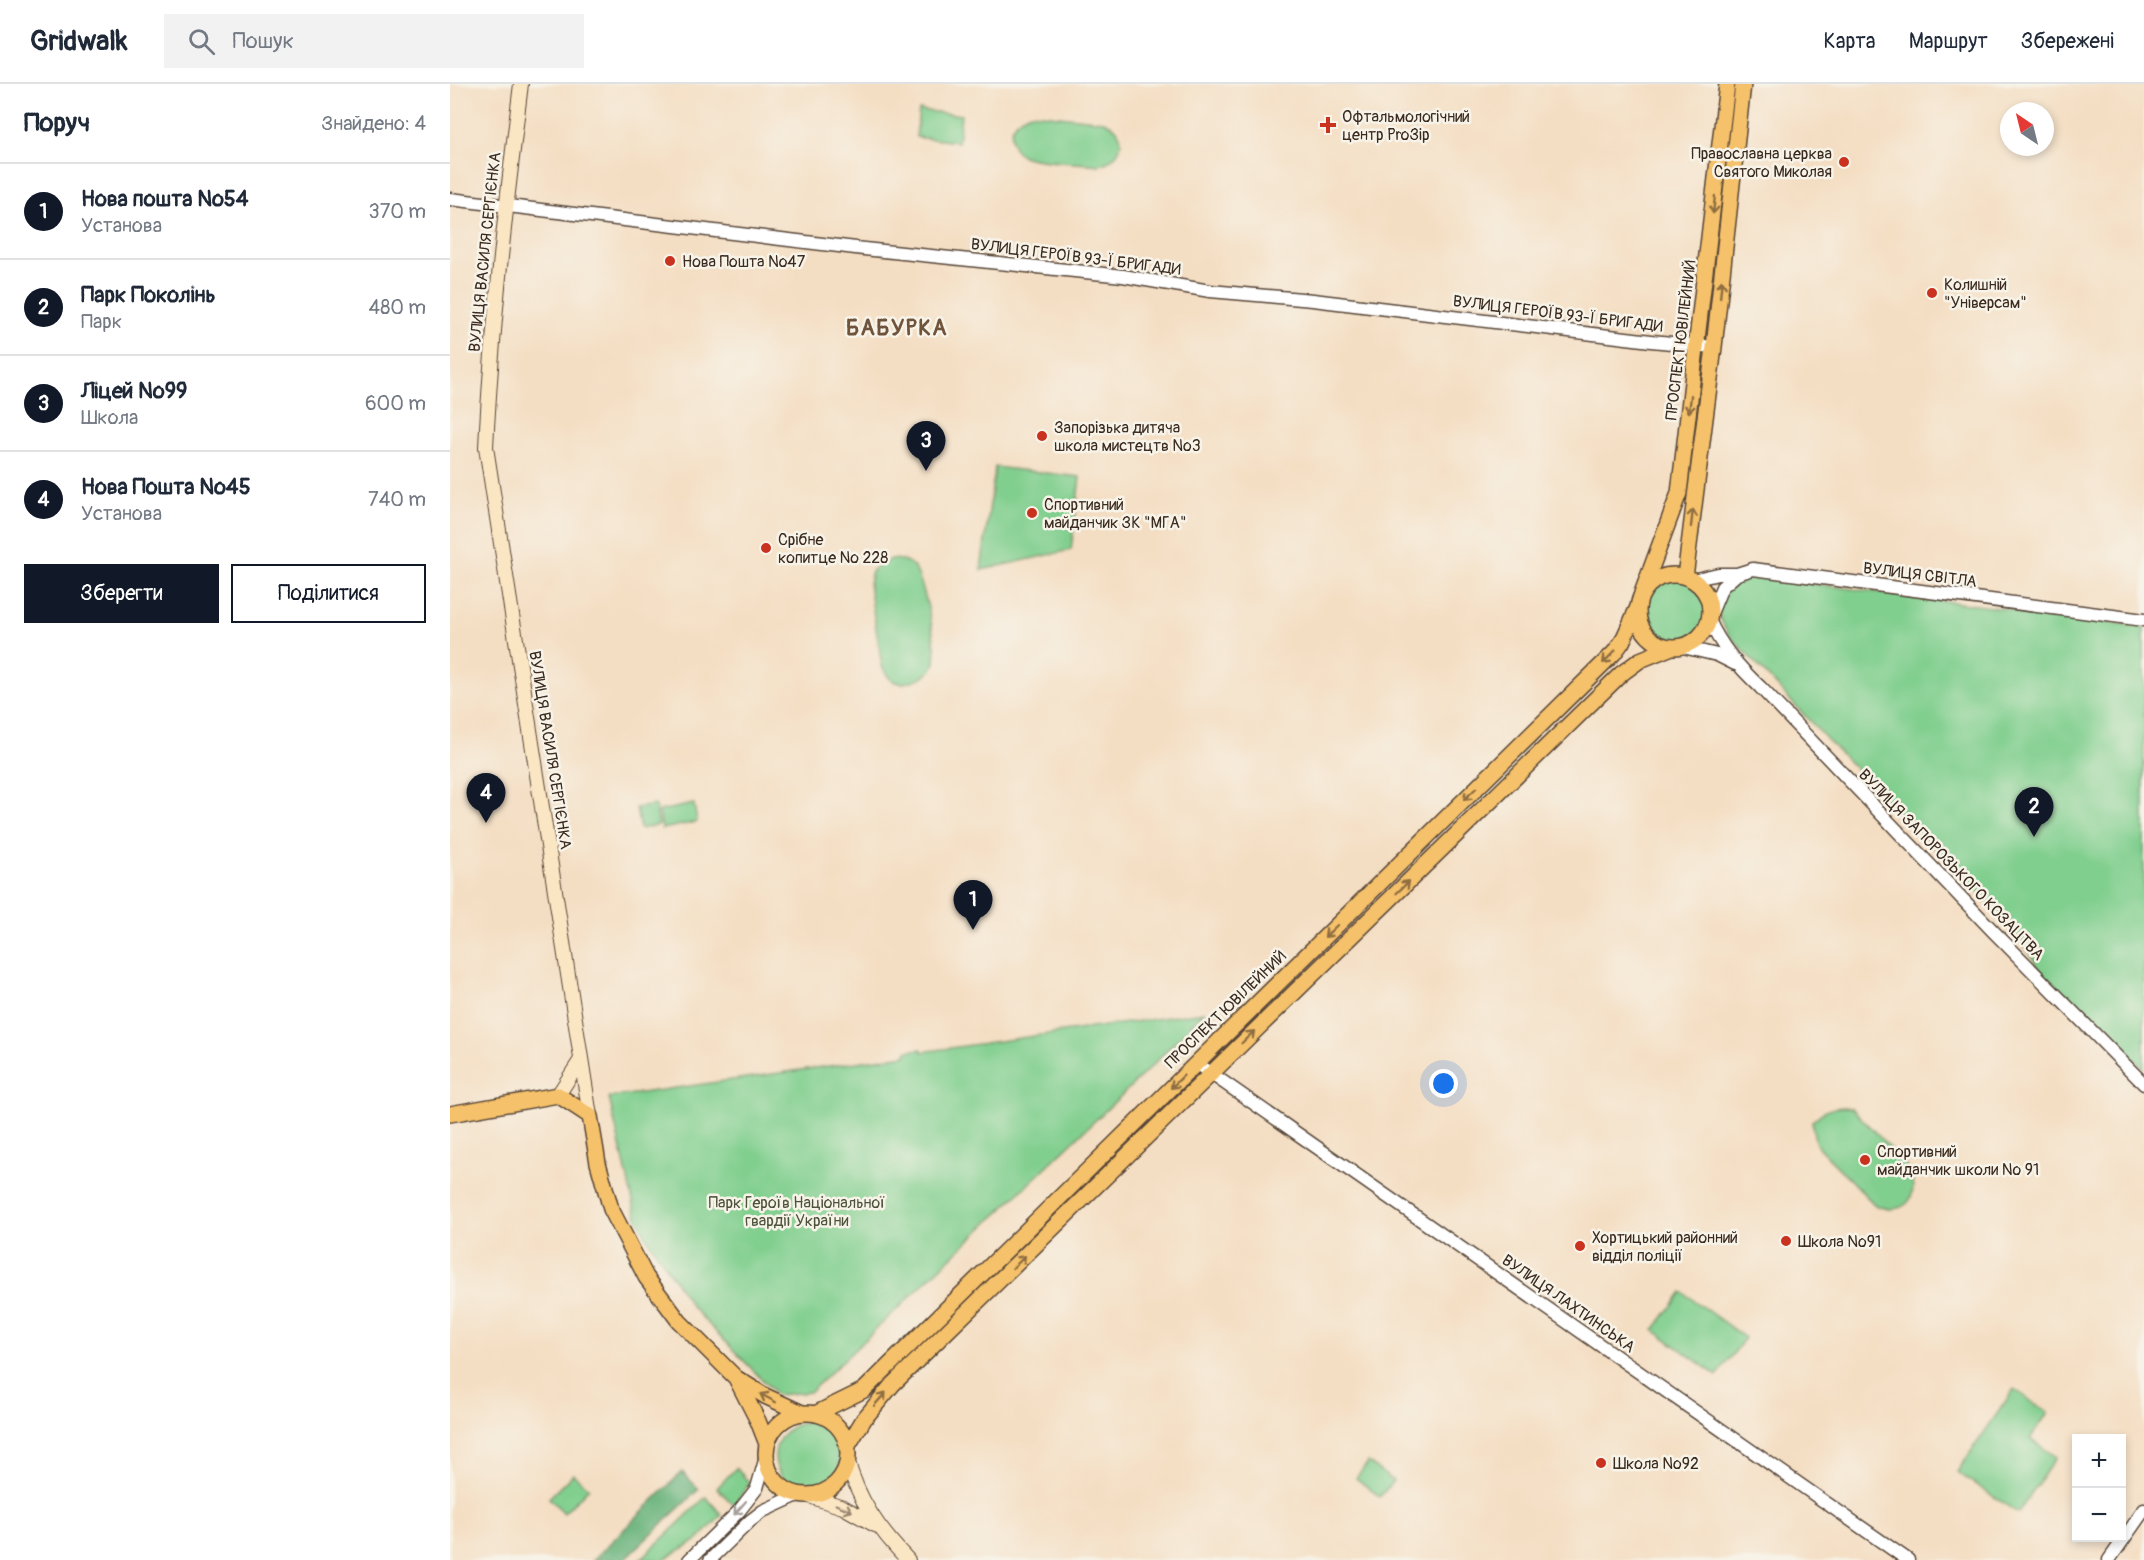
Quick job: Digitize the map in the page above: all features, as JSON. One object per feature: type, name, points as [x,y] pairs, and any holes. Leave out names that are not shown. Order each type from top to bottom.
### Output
[{"type":"main road","name":"ВУЛИЦЯ ВАСИЛЯ СЕРГІЄНКА","points":[[521,84],[506,206],[489,386],[486,447],[580,1061],[598,1163],[608,1201],[624,1237],[646,1277],[679,1321],[736,1378],[765,1396],[809,1414]]},
{"type":"main road","name":"ПРОСПЕКТ ЮВІЛЕЙНИЙ","points":[[809,1414],[864,1390],[1622,642],[1679,494],[1727,84]]},
{"type":"main road","name":"ПРОСПЕКТ ЮВІЛЕЙНИЙ","points":[[1689,578],[1743,84]]},
{"type":"main road","points":[[803,1494],[818,1493],[837,1481],[844,1471],[847,1453],[864,1419],[893,1384],[1620,674],[1640,660],[1692,642],[1703,632],[1709,618],[1709,602],[1703,589],[1689,578],[1673,575],[1661,577],[1650,584],[1640,600],[1639,619],[1643,630],[1651,639],[1676,647]]},
{"type":"main road","points":[[558,1095],[580,1061]]},
{"type":"main road","points":[[450,1114],[558,1095],[590,1116]]},
{"type":"main road","name":"ВУЛИЦЯ ВАСИЛЯ СЕРГІЄНКА","points":[[736,1378],[758,1421],[767,1451]]},
{"type":"main road","points":[[879,1528],[843,1507],[787,1490],[776,1481],[769,1470],[767,1451],[772,1433],[780,1423],[790,1416],[809,1414],[826,1418],[836,1425],[843,1436],[858,1492],[879,1528],[908,1560]]},
{"type":"street","name":"ВУЛИЦЯ ГЕРОЇВ 93-Ї БРИГАДИ","points":[[450,199],[864,249],[1123,276],[1202,290],[1313,300],[1714,347]]},
{"type":"street","name":"ВУЛИЦЯ СВІТЛА","points":[[1689,578],[1737,574],[1745,570],[1763,571],[2144,620]]},
{"type":"street","points":[[1709,618],[1722,586],[1737,574]]},
{"type":"street","name":"ВУЛИЦЯ ЗАПОРОЗЬКОГО КОЗАЦТВА","points":[[1709,618],[1716,636],[1737,666],[1760,687],[1993,931],[2144,1084]]},
{"type":"street","name":"ВУЛИЦЯ ЗАПОРОЗЬКОГО КОЗАЦТВА","points":[[1676,647],[1717,655],[1737,666]]},
{"type":"street","name":"ВУЛИЦЯ ЛАХТИНСЬКА","points":[[1196,1063],[1908,1560]]},
{"type":"street","points":[[689,1560],[739,1511],[757,1488],[767,1451]]},
{"type":"street","points":[[710,1560],[756,1516],[803,1494]]},
{"type":"street","points":[[2109,1560],[2144,1510]]},
{"type":"green space","points":[[919,110],[961,115],[958,142],[916,137]]},
{"type":"green space","points":[[1031,113],[1104,121],[1118,131],[1121,144],[1114,157],[1099,165],[1048,161],[1023,156],[1013,146],[1011,132],[1018,120]]},
{"type":"green space","name":"Спортивний майданчик ЗК \"МГА\"","points":[[995,467],[1080,477],[1071,550],[981,570]]},
{"type":"green space","points":[[891,559],[908,562],[917,573],[926,599],[935,646],[934,666],[931,670],[922,677],[903,683],[893,681],[882,666],[869,584],[872,570]]},
{"type":"green space","points":[[1746,575],[2144,627],[2144,1069],[2043,975],[2012,926],[1835,748],[1730,636],[1718,608],[1723,594]]},
{"type":"green space","points":[[1669,578],[1681,578],[1698,587],[1705,598],[1707,610],[1705,622],[1698,633],[1681,642],[1669,642],[1657,637],[1648,628],[1643,616],[1643,604],[1648,592],[1657,583]]},
{"type":"green space","points":[[694,804],[697,822],[662,829],[659,811]]},
{"type":"green space","points":[[655,805],[659,825],[640,829],[636,808]]},
{"type":"green space","name":"Парк Героїв Національної гвардії України","points":[[1204,1012],[1148,1070],[810,1392],[777,1395],[692,1307],[645,1235],[636,1214],[609,1098],[906,1055],[907,1051],[922,1049],[922,1052]]},
{"type":"green space","points":[[1182,1086],[1187,1089],[871,1396],[868,1394]]},
{"type":"green space","name":"Спортивний майданчик школи № 91","points":[[1844,1107],[1852,1108],[1894,1152],[1911,1174],[1913,1190],[1911,1198],[1902,1207],[1890,1209],[1875,1205],[1819,1148],[1815,1141],[1812,1122],[1826,1111]]},
{"type":"green space","points":[[1682,1292],[1745,1338],[1717,1376],[1654,1330]]},
{"type":"green space","points":[[2014,1389],[2048,1413],[2030,1439],[2056,1457],[2018,1513],[1957,1472]]},
{"type":"green space","points":[[802,1423],[814,1423],[826,1428],[836,1438],[841,1456],[839,1469],[826,1484],[814,1489],[802,1489],[790,1484],[780,1474],[775,1462],[775,1450],[780,1438],[790,1428]]},
{"type":"green space","points":[[1368,1462],[1393,1481],[1380,1497],[1356,1478]]},
{"type":"green space","points":[[736,1468],[750,1483],[734,1505],[717,1488]]},
{"type":"green space","points":[[682,1472],[699,1489],[624,1560],[593,1560]]},
{"type":"green space","points":[[573,1474],[589,1488],[564,1513],[549,1498]]},
{"type":"green space","points":[[706,1497],[722,1515],[698,1540],[662,1560],[640,1560]]},
{"type":"place","name":"Офтальмологічний центр ProЗір","points":[[1328,125]]},
{"type":"place","name":"Православна церква Святого Миколая","points":[[1844,162]]},
{"type":"place","name":"Нова Пошта №47","points":[[670,261]]},
{"type":"place","name":"Колишній \"Універсам\"","points":[[1932,293]]},
{"type":"place","name":"Запорізька дитяча школа мистецтв №3","points":[[1042,436]]},
{"type":"place","name":"Ліцей №99","points":[[926,471]]},
{"type":"place","name":"Спортивний майданчик ЗК \"МГА\"","points":[[1032,513]]},
{"type":"place","name":"Срібне копитце № 228","points":[[766,548]]},
{"type":"place","name":"Нова Пошта №45","points":[[486,823]]},
{"type":"place","name":"Парк Поколінь","points":[[2034,837]]},
{"type":"place","name":"Нова пошта №54","points":[[973,930]]},
{"type":"place","name":"Спортивний майданчик школи № 91","points":[[1865,1160]]},
{"type":"place","name":"Школа №91","points":[[1786,1241]]},
{"type":"place","name":"Хортицький районний відділ поліції","points":[[1580,1246]]},
{"type":"place","name":"Школа №92","points":[[1601,1463]]},
{"type":"district","name":"БАБУРКА","points":[[897,327]]}]
